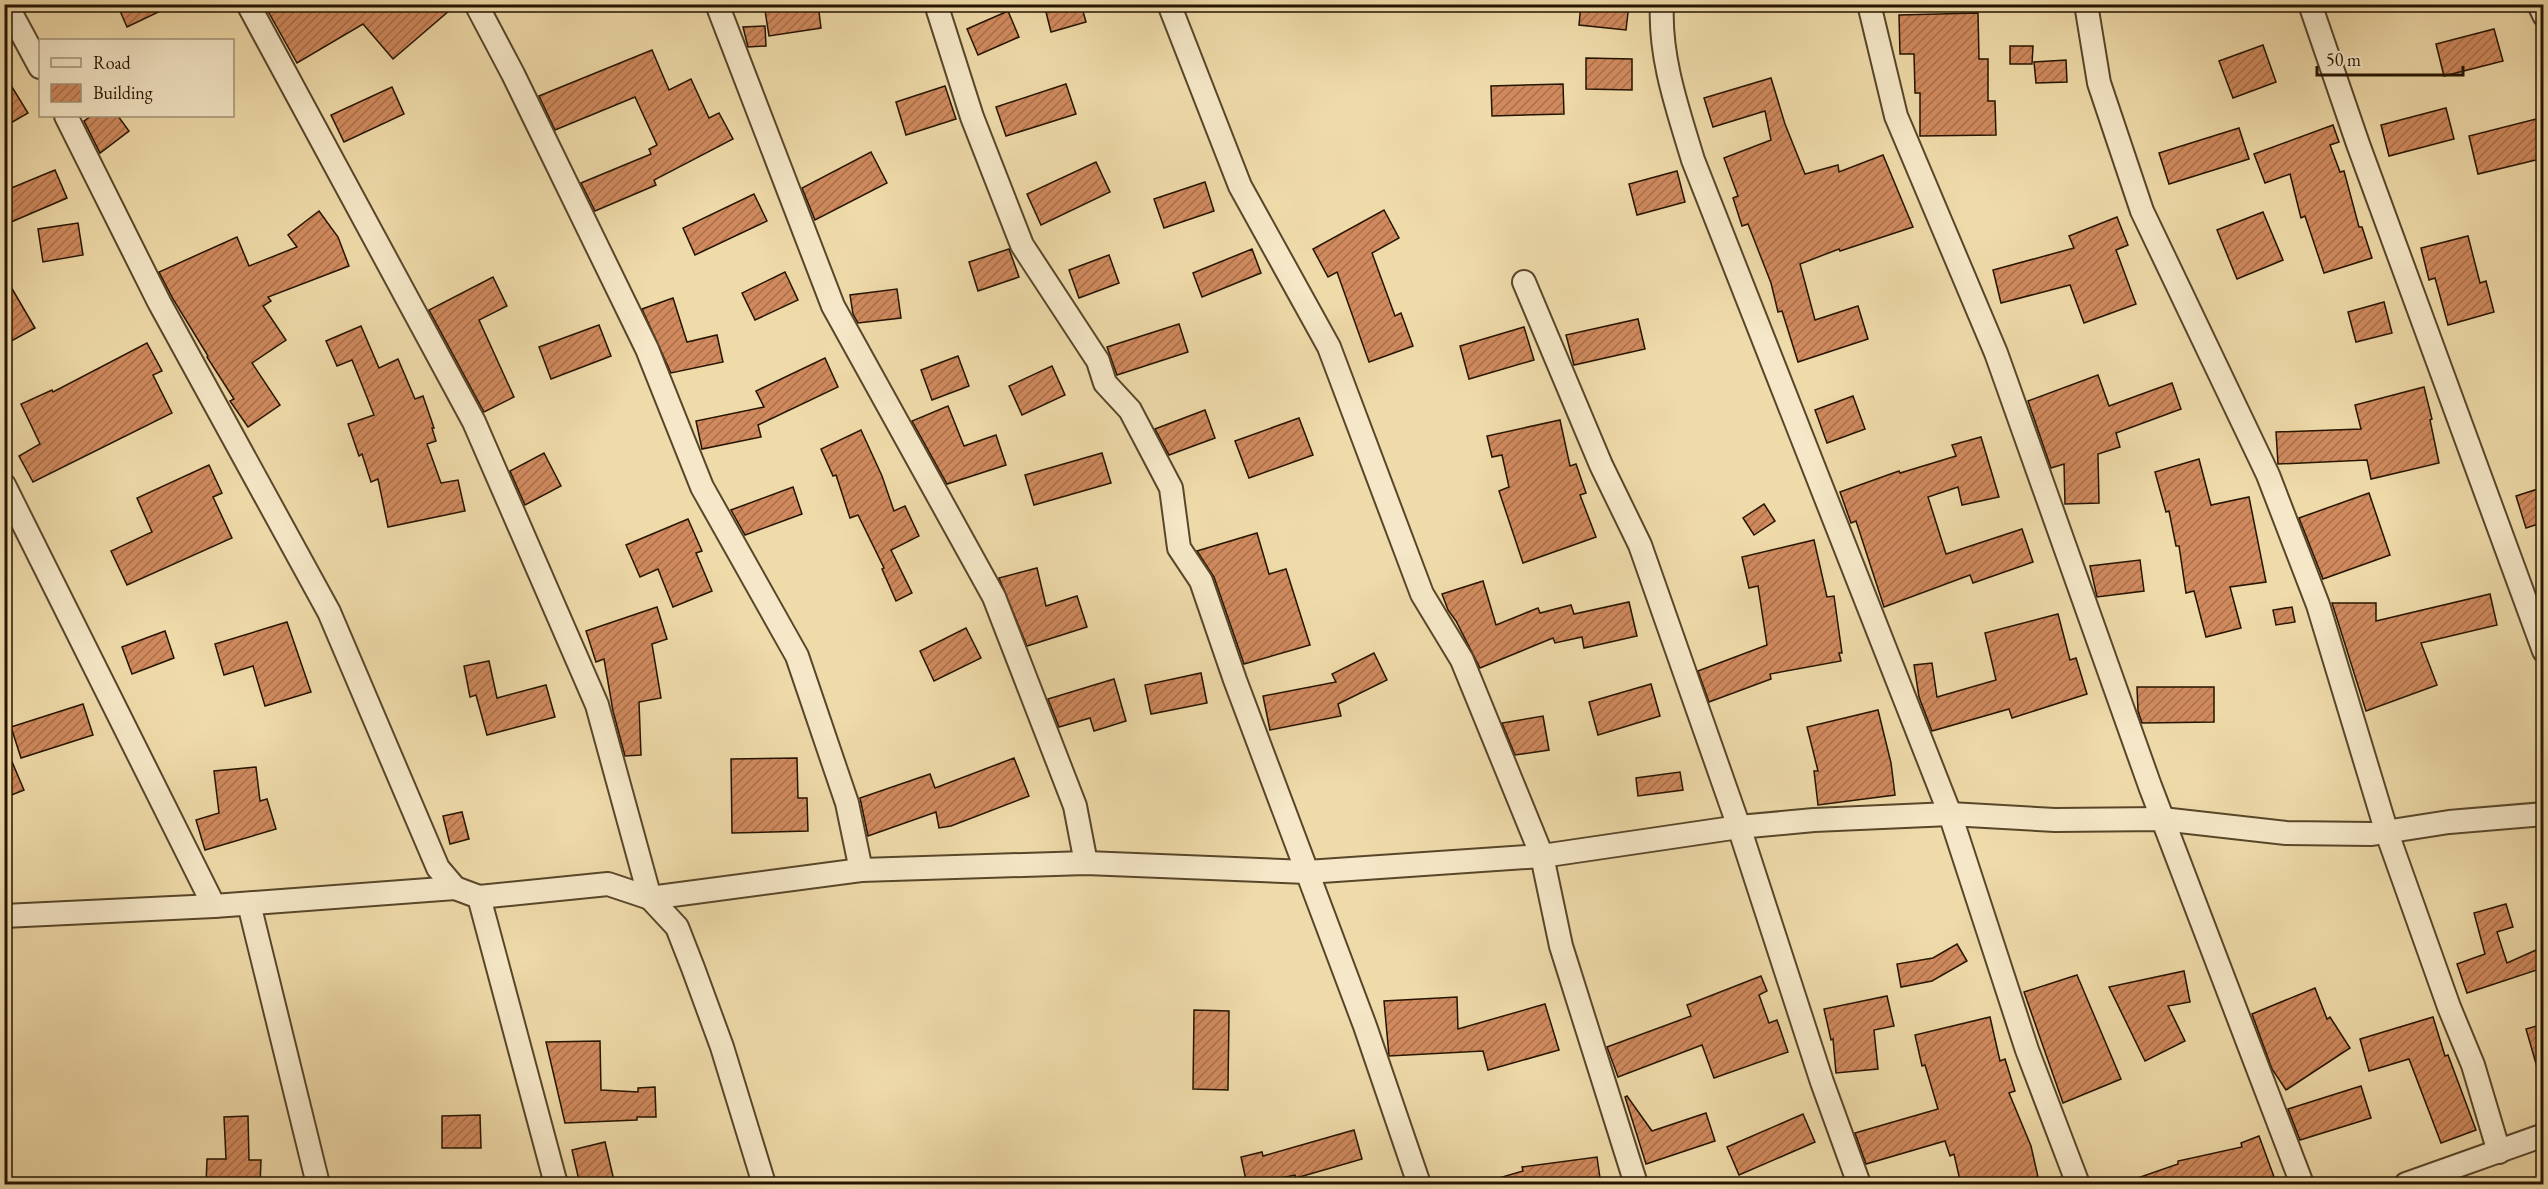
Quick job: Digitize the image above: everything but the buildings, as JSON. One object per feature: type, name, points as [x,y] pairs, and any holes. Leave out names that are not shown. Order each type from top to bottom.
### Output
[{"type":"street","points":[[6,4],[39,65]]},
{"type":"street","points":[[248,4],[474,422],[597,705],[650,898],[677,927],[722,1047],[764,1185]]},
{"type":"street","points":[[476,4],[513,74],[647,349],[702,487],[797,656],[847,803],[861,870]]},
{"type":"street","points":[[717,4],[833,306],[994,597],[1075,806],[1086,863]]},
{"type":"street","points":[[936,4],[972,117],[1022,245],[1098,361],[1106,384],[1130,410],[1171,488],[1179,548],[1201,581],[1365,1026],[1419,1185]]},
{"type":"street","points":[[1169,4],[1240,186],[1329,347],[1422,594],[1462,660],[1542,856],[1562,946],[1636,1185]]},
{"type":"street","points":[[1662,4],[1660,24],[1673,95],[1693,160],[1950,814],[2027,1050],[2078,1185]]},
{"type":"street","points":[[1869,4],[1896,116],[1996,353],[2162,819],[2302,1185]]},
{"type":"street","points":[[2086,4],[2099,83],[2142,211],[2268,476],[2318,605],[2387,832],[2453,1017],[2474,1065],[2499,1152]]},
{"type":"street","points":[[2310,4],[2358,144],[2544,651]]},
{"type":"street","points":[[2539,4],[2544,15]]},
{"type":"street","points":[[66,117],[159,302],[328,612],[438,868],[455,888]]},
{"type":"street","points":[[1524,282],[1601,465],[1640,545],[1739,827],[1822,1082],[1859,1185]]},
{"type":"street","points":[[4,485],[214,906]]},
{"type":"street","points":[[4,916],[249,904],[455,888],[479,897],[608,884],[650,898],[861,870],[1086,863],[1307,872],[1542,856],[1739,827],[1814,820],[1950,814],[2055,820],[2162,819],[2286,833],[2372,834],[2449,822],[2544,814]]},
{"type":"street","points":[[479,897],[556,1185]]},
{"type":"street","points":[[249,904],[318,1185]]},
{"type":"street","points":[[2406,1185],[2544,1136]]}]
